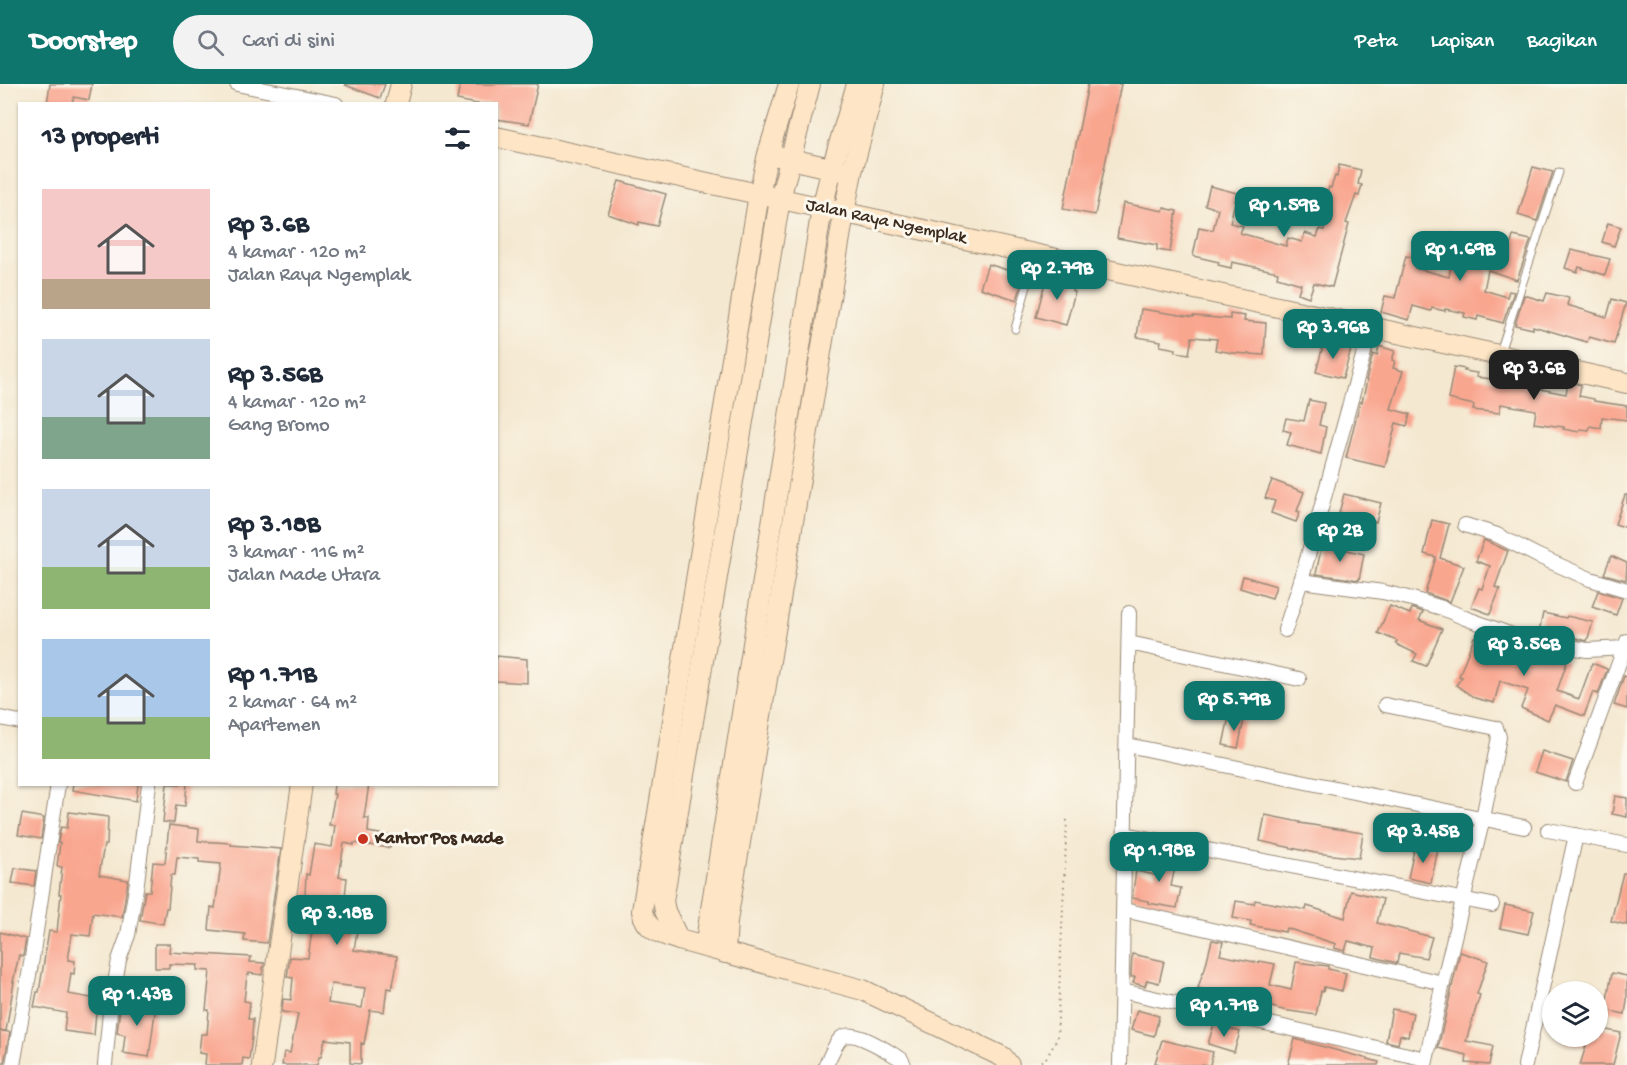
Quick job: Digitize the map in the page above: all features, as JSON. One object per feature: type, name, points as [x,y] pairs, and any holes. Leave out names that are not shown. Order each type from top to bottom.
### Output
[{"type":"main road","points":[[396,102],[401,84]]},
{"type":"main road","points":[[789,84],[768,154],[759,194],[642,911],[644,919],[654,931],[725,953],[863,990],[1003,1057],[1009,1065]]},
{"type":"main road","points":[[679,940],[664,911],[663,901],[780,199],[810,84]]},
{"type":"main road","points":[[705,947],[822,208],[857,84]]},
{"type":"main road","points":[[725,953],[727,921],[844,213],[852,172],[875,84]]},
{"type":"main road","name":"Jalan Raya Ngemplak","points":[[498,137],[1627,382]]},
{"type":"main road","points":[[768,154],[852,172]]},
{"type":"main road","points":[[262,1065],[302,786]]},
{"type":"street","points":[[237,84],[309,101]]},
{"type":"street","points":[[1285,630],[1301,582],[1371,327]]},
{"type":"street","points":[[1465,525],[1497,534],[1538,556],[1590,579],[1627,590]]},
{"type":"street","points":[[1301,582],[1383,592],[1412,599],[1515,636],[1559,645],[1587,650],[1626,644],[1575,783]]},
{"type":"street","points":[[1120,1065],[1129,613]]},
{"type":"street","points":[[1129,643],[1299,679]]},
{"type":"street","points":[[1122,991],[1426,1062],[1483,818],[1499,737],[1496,728],[1385,705]]},
{"type":"street","points":[[0,718],[18,722]]},
{"type":"street","points":[[1127,745],[1524,827]]},
{"type":"street","points":[[14,1065],[58,786]]},
{"type":"street","points":[[105,1065],[110,1012],[119,960],[128,935],[149,786]]},
{"type":"street","points":[[1548,830],[1627,846]]},
{"type":"street","points":[[1125,834],[1492,905]]},
{"type":"street","points":[[1525,1065],[1576,835]]},
{"type":"street","points":[[1124,910],[1443,983]]},
{"type":"street","points":[[826,1065],[839,1040],[846,1035],[852,1035],[861,1037],[900,1059],[903,1065]]},
{"type":"lane","points":[[1500,354],[1559,172]]},
{"type":"lane","points":[[1015,329],[1036,255]]},
{"type":"path","points":[[1036,1065],[1047,1057],[1057,1039],[1067,819]]},
{"type":"building","points":[[50,84],[92,84],[89,100],[74,97],[73,102],[47,102]]},
{"type":"building","points":[[345,84],[385,84],[380,98]]},
{"type":"building","points":[[460,84],[538,84],[529,124],[498,119],[498,102],[457,100]]},
{"type":"building","points":[[1088,84],[1121,84],[1095,215],[1063,209]]},
{"type":"building","points":[[1339,165],[1361,170],[1358,184],[1362,185],[1346,223],[1349,224],[1332,287],[1314,283],[1309,297],[1298,293],[1301,284],[1277,277],[1278,272],[1232,262],[1231,268],[1218,265],[1219,262],[1193,256],[1199,227],[1213,230],[1218,209],[1205,205],[1210,186],[1237,193],[1230,223],[1243,226],[1240,233],[1286,246],[1288,238],[1302,242],[1305,233],[1317,237],[1320,229],[1324,230],[1330,207],[1323,205],[1329,187],[1331,188],[1335,176],[1337,177]]},
{"type":"building","points":[[1533,167],[1553,172],[1537,221],[1518,215]]},
{"type":"building","points":[[619,181],[666,194],[657,226],[639,222],[639,225],[608,214]]},
{"type":"building","points":[[1123,203],[1163,211],[1164,208],[1177,211],[1170,252],[1157,250],[1157,245],[1117,238]]},
{"type":"building","points":[[1608,223],[1621,227],[1614,246],[1602,242]]},
{"type":"building","points":[[1452,233],[1509,251],[1513,236],[1531,240],[1517,280],[1488,270],[1484,290],[1507,297],[1509,291],[1514,292],[1503,323],[1478,316],[1477,320],[1464,317],[1465,313],[1445,309],[1445,311],[1432,308],[1431,311],[1413,306],[1409,320],[1381,312],[1385,296],[1395,298],[1406,256],[1418,259],[1415,268],[1449,277],[1455,246],[1448,243]]},
{"type":"building","points":[[1571,250],[1610,259],[1605,275],[1579,267],[1577,272],[1565,268]]},
{"type":"building","points":[[988,264],[1025,273],[1017,300],[980,288]]},
{"type":"building","points":[[1056,276],[1075,281],[1072,291],[1075,292],[1066,325],[1036,317],[1045,283],[1053,286]]},
{"type":"building","points":[[1547,293],[1569,298],[1567,305],[1607,317],[1612,299],[1626,303],[1614,344],[1589,337],[1587,342],[1533,326],[1533,329],[1515,325],[1524,295],[1544,301]]},
{"type":"building","points":[[1141,309],[1193,317],[1230,319],[1230,314],[1245,316],[1244,321],[1266,323],[1264,355],[1215,350],[1217,339],[1192,337],[1189,354],[1175,352],[1176,349],[1160,346],[1161,341],[1137,337]]},
{"type":"building","points":[[1324,342],[1351,349],[1343,378],[1316,372]]},
{"type":"building","points":[[1379,346],[1395,351],[1392,360],[1395,361],[1393,368],[1403,371],[1391,409],[1410,414],[1407,426],[1396,423],[1385,467],[1346,458],[1373,354],[1377,356]]},
{"type":"building","points":[[1454,367],[1477,373],[1476,377],[1524,383],[1524,386],[1566,394],[1568,382],[1581,385],[1579,396],[1594,399],[1594,401],[1627,406],[1627,420],[1602,417],[1601,428],[1590,426],[1589,430],[1580,429],[1579,432],[1563,429],[1564,427],[1534,423],[1536,410],[1501,404],[1499,413],[1473,410],[1474,405],[1448,399]]},
{"type":"building","points":[[1309,400],[1324,403],[1319,425],[1326,427],[1321,454],[1287,445],[1291,432],[1283,430],[1286,418],[1304,421]]},
{"type":"building","points":[[1272,480],[1304,492],[1297,511],[1300,512],[1296,522],[1271,513],[1275,501],[1265,498]]},
{"type":"building","points":[[1344,494],[1381,503],[1376,522],[1339,513]]},
{"type":"building","points":[[1625,495],[1627,495],[1627,528],[1615,524]]},
{"type":"building","points":[[1432,520],[1449,524],[1440,558],[1464,566],[1450,602],[1425,593],[1436,557],[1424,554]]},
{"type":"building","points":[[1484,540],[1508,551],[1495,587],[1500,589],[1490,614],[1471,607],[1479,588],[1482,589],[1490,566],[1476,561]]},
{"type":"building","points":[[1322,544],[1364,554],[1359,580],[1316,574]]},
{"type":"building","points":[[1611,556],[1627,563],[1626,580],[1604,574]]},
{"type":"building","points":[[1243,576],[1276,586],[1272,598],[1240,588]]},
{"type":"building","points":[[1598,591],[1622,598],[1616,615],[1592,607]]},
{"type":"building","points":[[1390,606],[1410,614],[1412,608],[1423,612],[1419,620],[1442,629],[1426,666],[1413,661],[1417,654],[1396,644],[1397,641],[1378,633]]},
{"type":"building","points":[[1543,613],[1593,622],[1587,641],[1553,632],[1552,634],[1539,632]]},
{"type":"building","points":[[1474,637],[1510,650],[1512,644],[1529,650],[1530,648],[1549,652],[1556,656],[1555,658],[1567,662],[1557,691],[1579,699],[1592,663],[1607,670],[1598,694],[1593,692],[1584,716],[1555,705],[1548,720],[1521,708],[1528,690],[1500,681],[1494,703],[1475,698],[1456,685],[1462,677],[1459,676]]},
{"type":"building","points":[[498,656],[527,659],[527,683],[498,681]]},
{"type":"building","points":[[1624,676],[1627,677],[1627,709],[1614,705]]},
{"type":"building","points":[[1229,717],[1244,720],[1238,748],[1223,745]]},
{"type":"building","points":[[1542,751],[1573,761],[1566,782],[1535,772]]},
{"type":"building","points":[[73,786],[138,786],[136,801],[72,790]]},
{"type":"building","points":[[167,786],[187,786],[185,806],[176,805],[174,823],[163,822]]},
{"type":"building","points":[[334,786],[369,786],[364,818],[369,818],[368,832],[392,836],[390,848],[344,843],[339,877],[347,878],[344,905],[369,907],[365,932],[357,931],[354,950],[397,956],[396,969],[392,989],[387,988],[384,1012],[370,1010],[364,1044],[361,1043],[361,1064],[350,1063],[350,1042],[325,1039],[317,1065],[282,1065],[284,1052],[290,1053],[298,1014],[282,1012],[283,999],[291,1000],[293,978],[287,977],[290,957],[308,958],[313,924],[313,912],[296,911],[298,895],[305,896],[306,874],[309,875],[314,844],[332,847],[335,825],[329,825],[335,794],[333,794]],"holes":[[[331,984],[365,988],[362,1008],[328,1003]]]},
{"type":"building","points":[[1615,796],[1627,798],[1627,817],[1612,814]]},
{"type":"building","points":[[69,812],[108,817],[107,845],[104,845],[99,875],[128,880],[122,917],[93,913],[90,936],[72,934],[68,960],[75,961],[68,994],[103,1000],[101,1012],[96,1012],[94,1035],[64,1031],[66,1013],[34,1007],[37,992],[39,992],[49,931],[57,932],[62,867],[57,866],[60,843],[58,842],[61,827],[67,828]]},
{"type":"building","points":[[22,814],[44,818],[41,839],[18,835]]},
{"type":"building","points":[[1265,815],[1363,833],[1359,858],[1315,853],[1260,841]]},
{"type":"building","points":[[169,825],[199,829],[198,841],[281,849],[267,943],[244,941],[245,934],[209,930],[211,907],[215,908],[221,864],[199,862],[199,859],[177,857],[175,875],[171,875],[168,908],[166,908],[163,924],[140,920],[145,891],[150,891],[153,862],[165,863]]},
{"type":"building","points":[[1415,845],[1438,849],[1431,883],[1408,878]]},
{"type":"building","points":[[1160,850],[1178,853],[1171,886],[1181,888],[1177,908],[1132,898],[1136,871],[1155,875]]},
{"type":"building","points":[[15,868],[36,871],[34,886],[12,883]]},
{"type":"building","points":[[1623,873],[1627,873],[1627,925],[1611,921]]},
{"type":"building","points":[[1351,891],[1383,899],[1377,923],[1432,937],[1426,958],[1399,953],[1397,963],[1373,957],[1375,948],[1348,941],[1345,951],[1334,948],[1336,944],[1286,928],[1285,932],[1250,925],[1251,921],[1233,918],[1236,901],[1254,904],[1255,900],[1306,910],[1307,906],[1345,918]]},
{"type":"building","points":[[1505,905],[1534,911],[1528,934],[1500,928]]},
{"type":"building","points":[[0,932],[26,939],[23,956],[19,955],[13,982],[6,1031],[0,1031]]},
{"type":"building","points":[[1212,940],[1223,942],[1220,955],[1275,964],[1270,985],[1291,990],[1296,962],[1328,966],[1328,969],[1346,973],[1342,991],[1324,987],[1316,1015],[1283,1010],[1198,988]]},
{"type":"building","points":[[155,944],[170,944],[169,952],[251,957],[250,962],[264,963],[262,975],[249,973],[247,975],[244,1001],[250,1002],[248,1019],[253,1019],[252,1038],[249,1059],[243,1058],[242,1065],[205,1065],[206,1054],[199,1053],[201,1034],[207,1034],[209,1010],[206,1010],[210,971],[197,970],[198,965],[169,964],[169,968],[155,968]]},
{"type":"building","points":[[1460,952],[1488,961],[1477,994],[1480,995],[1466,1041],[1493,1046],[1489,1065],[1466,1063],[1467,1055],[1438,1048]]},
{"type":"building","points":[[1132,954],[1164,961],[1159,983],[1147,980],[1145,986],[1133,983],[1135,977],[1131,977]]},
{"type":"building","points":[[1612,973],[1627,976],[1625,1014],[1608,1011]]},
{"type":"building","points":[[121,999],[156,1005],[149,1057],[123,1053],[125,1035],[117,1033]]},
{"type":"building","points":[[1392,1009],[1413,1013],[1408,1037],[1400,1035],[1398,1044],[1386,1041]]},
{"type":"building","points":[[1137,1010],[1159,1016],[1154,1036],[1131,1030]]},
{"type":"building","points":[[1214,1024],[1240,1032],[1234,1052],[1208,1044]]},
{"type":"building","points":[[1608,1030],[1621,1033],[1613,1065],[1580,1065],[1586,1047],[1608,1047]]},
{"type":"building","points":[[0,1031],[10,1032],[4,1063],[0,1062]]},
{"type":"building","points":[[1295,1039],[1379,1062],[1378,1065],[1288,1065]]},
{"type":"building","points":[[1162,1040],[1213,1052],[1210,1065],[1155,1063]]},
{"type":"place","name":"Kantor Pos Made","points":[[363,839]]}]
